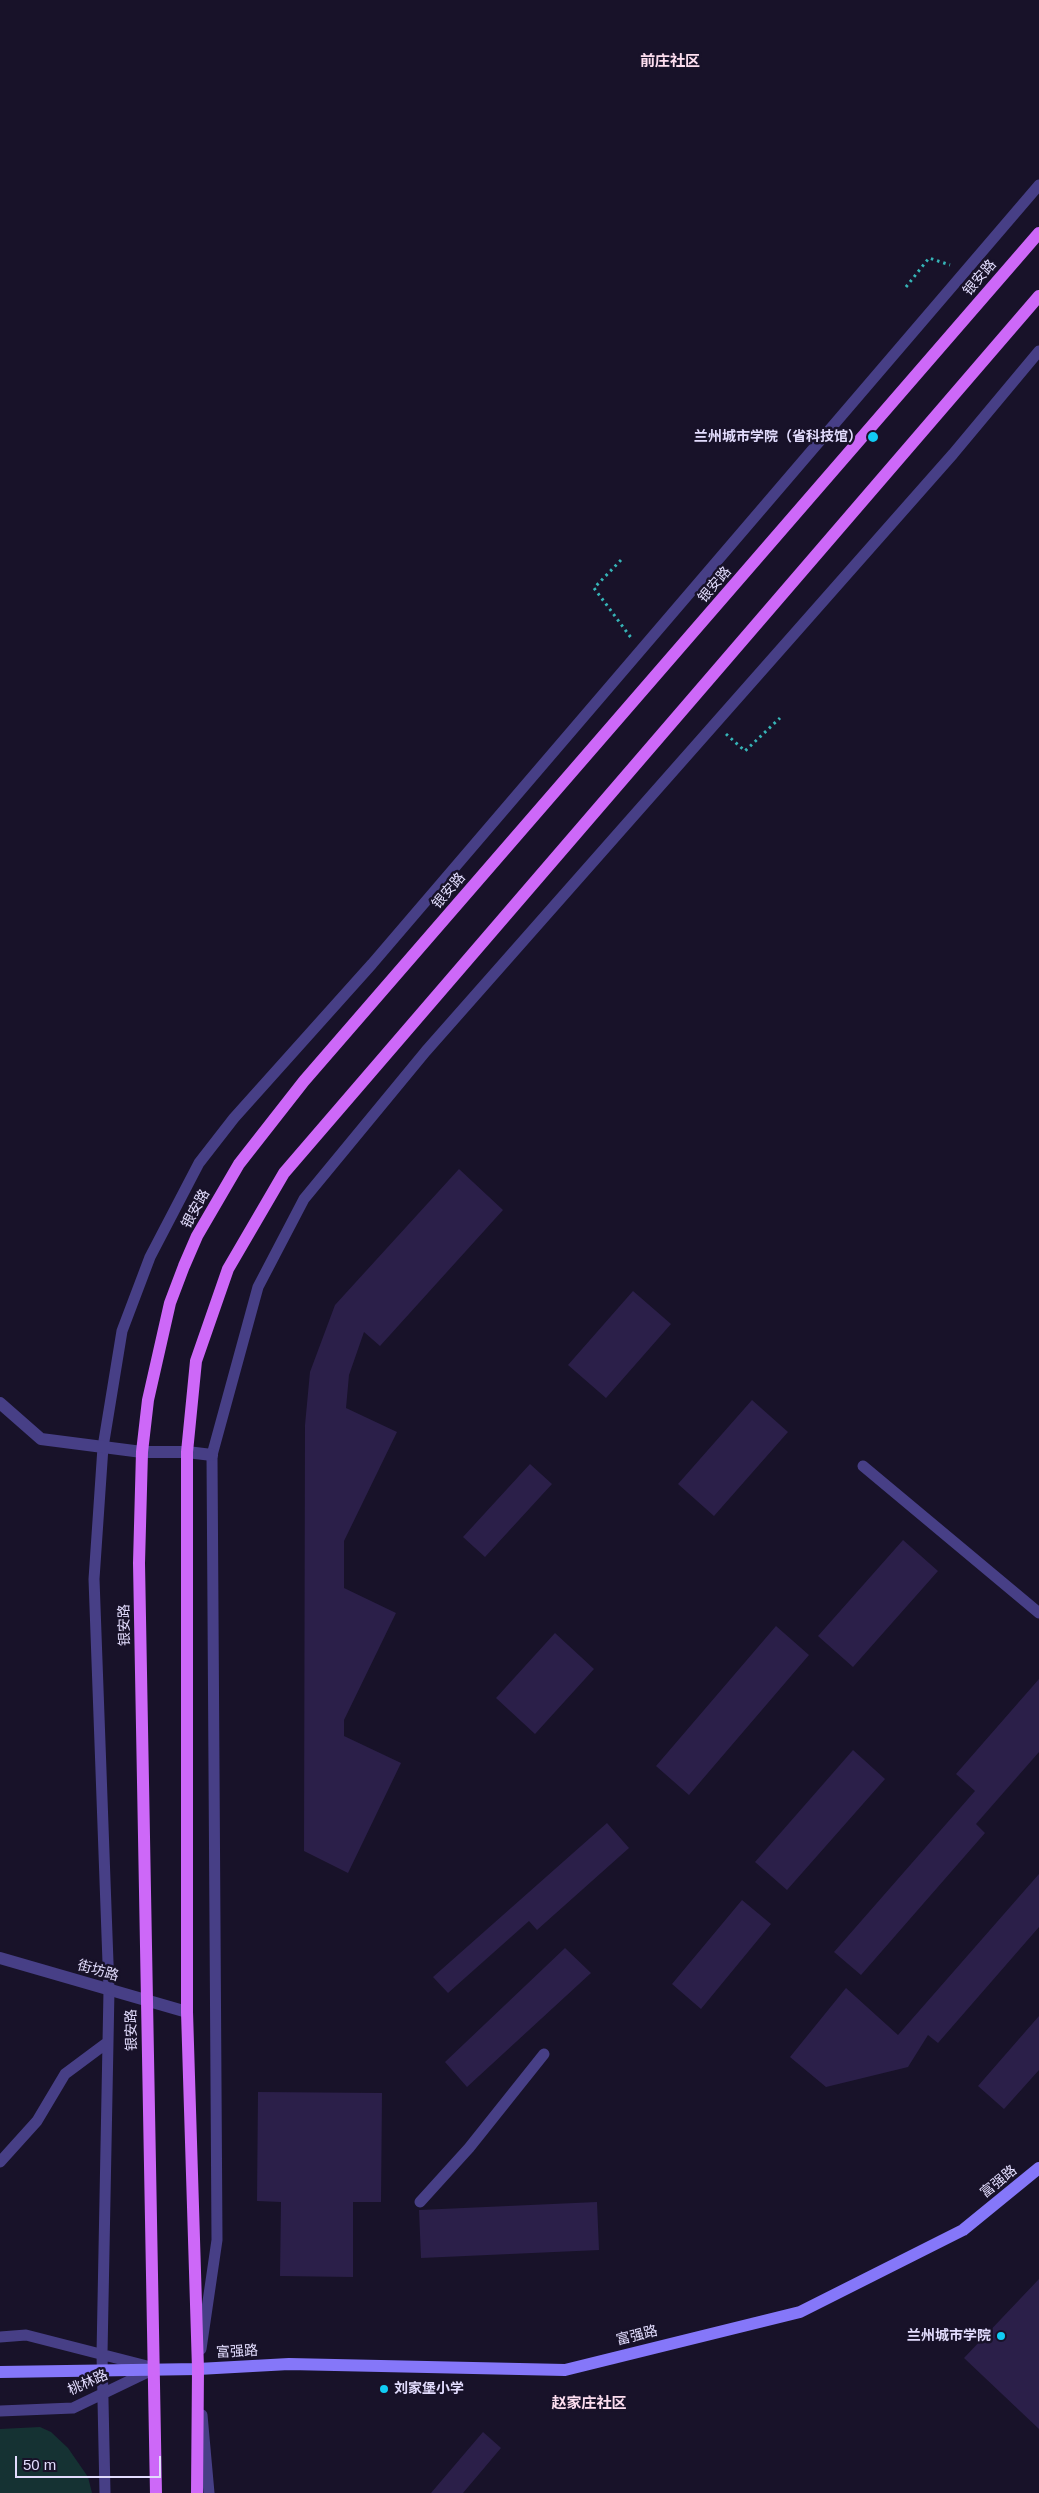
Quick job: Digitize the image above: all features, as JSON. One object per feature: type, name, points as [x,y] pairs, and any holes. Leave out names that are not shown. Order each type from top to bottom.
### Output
[{"type":"main road","name":"银安路","points":[[156,2493],[139,1563],[142,1452],[152,1382],[170,1303],[197,1236],[239,1164],[317,1066],[1039,233]]},
{"type":"main road","points":[[197,2493],[198,2369],[188,2012],[187,1452],[196,1361],[228,1269],[284,1173],[1039,296]]},
{"type":"main road","name":"富强路","points":[[198,2369],[290,2364],[565,2370],[800,2312],[963,2230],[1037,2172]]},
{"type":"main road","name":"桃林路","points":[[0,2372],[155,2368],[198,2369]]},
{"type":"street","points":[[0,1403],[41,1439],[142,1452],[187,1452],[212,1455]]},
{"type":"street","name":"街坊路","points":[[0,1958],[188,2012]]},
{"type":"lane","points":[[105,2493],[102,2354],[109,1990],[94,1579],[103,1447],[122,1331],[150,1257],[199,1163],[234,1118],[372,964],[1039,186]]},
{"type":"lane","points":[[210,2493],[198,2369],[216,2240],[212,1455],[258,1286],[304,1198],[426,1051],[953,454],[1039,351]]},
{"type":"lane","points":[[863,1466],[1039,1612]]},
{"type":"lane","points":[[0,2162],[37,2121],[64,2074],[108,2042]]},
{"type":"lane","points":[[420,2202],[469,2148],[544,2054]]},
{"type":"lane","name":"桃林路","points":[[0,2336],[26,2335],[155,2368]]},
{"type":"lane","name":"桃林路","points":[[0,2411],[73,2408],[155,2368]]},
{"type":"path","points":[[906,287],[929,258],[966,271]]},
{"type":"path","points":[[621,560],[594,588],[640,651]]},
{"type":"path","points":[[715,724],[746,751],[780,718]]},
{"type":"green space","points":[[40,2427],[51,2432],[68,2448],[88,2477],[92,2493],[0,2493],[0,2429]]},
{"type":"building","points":[[459,1169],[503,1210],[380,1346],[364,1332],[349,1375],[346,1408],[397,1432],[344,1541],[344,1588],[396,1613],[344,1720],[344,1736],[401,1763],[348,1873],[304,1851],[305,1425],[310,1372],[335,1305]]},
{"type":"building","points":[[633,1291],[671,1324],[606,1398],[568,1365]]},
{"type":"building","points":[[752,1400],[788,1432],[714,1516],[678,1484]]},
{"type":"building","points":[[530,1464],[552,1484],[485,1557],[463,1537]]},
{"type":"building","points":[[903,1540],[938,1571],[853,1667],[818,1636]]},
{"type":"building","points":[[776,1626],[809,1655],[689,1795],[656,1766]]},
{"type":"building","points":[[555,1633],[594,1669],[535,1734],[496,1698]]},
{"type":"building","points":[[1039,1679],[1039,1752],[976,1824],[985,1833],[861,1975],[834,1952],[975,1791],[956,1774]]},
{"type":"building","points":[[853,1750],[885,1779],[787,1890],[755,1862]]},
{"type":"building","points":[[607,1823],[629,1848],[537,1930],[529,1921],[448,1993],[433,1977]]},
{"type":"building","points":[[1039,1874],[1039,1927],[938,2043],[928,2035],[908,2067],[826,2087],[790,2057],[846,1988],[898,2035]]},
{"type":"building","points":[[742,1900],[771,1924],[701,2009],[672,1984]]},
{"type":"building","points":[[565,1948],[591,1973],[467,2087],[445,2062]]},
{"type":"building","points":[[1039,2016],[1039,2070],[1004,2109],[978,2086]]},
{"type":"building","points":[[258,2092],[382,2093],[381,2202],[353,2202],[353,2277],[280,2276],[281,2202],[257,2201]]},
{"type":"building","points":[[597,2202],[599,2250],[421,2258],[419,2210]]},
{"type":"building","points":[[1039,2279],[1039,2429],[964,2358]]},
{"type":"building","points":[[483,2432],[501,2448],[463,2493],[431,2493]]},
{"type":"place","name":"兰州城市学院（省科技馆）","points":[[873,437]]},
{"type":"place","name":"兰州城市学院","points":[[1001,2336]]},
{"type":"place","name":"刘家堡小学","points":[[384,2389]]},
{"type":"district","name":"前庄社区","points":[[670,62]]},
{"type":"district","name":"赵家庄社区","points":[[589,2404]]}]
